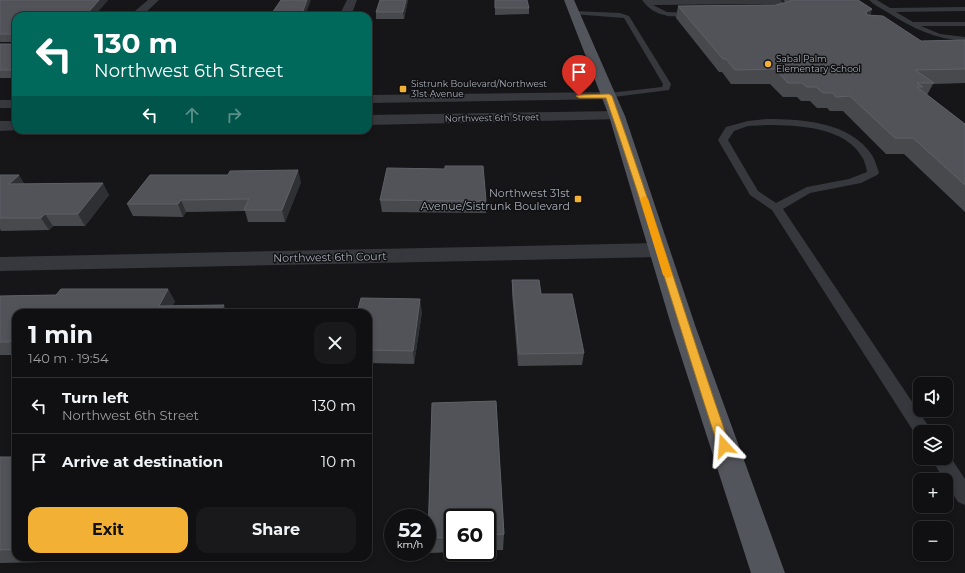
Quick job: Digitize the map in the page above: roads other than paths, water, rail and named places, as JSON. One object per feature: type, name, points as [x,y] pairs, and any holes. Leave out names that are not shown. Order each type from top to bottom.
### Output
[{"type":"main road","points":[[569,0],[617,116],[684,328],[768,573]]},
{"type":"street","points":[[140,12],[154,0]]},
{"type":"street","points":[[347,12],[352,0]]},
{"type":"street","name":"Northwest 6th Street","points":[[372,99],[609,96]]},
{"type":"street","points":[[0,104],[12,104]]},
{"type":"street","name":"Northwest 6th Street","points":[[372,120],[617,116]]},
{"type":"street","points":[[0,126],[12,126]]},
{"type":"street","name":"Northwest 6th Court","points":[[0,264],[660,250]]},
{"type":"lane","points":[[872,0],[927,33],[948,39],[965,39]]},
{"type":"lane","points":[[646,2],[778,1],[787,9],[782,12],[771,14]]},
{"type":"lane","points":[[646,2],[652,10],[672,15],[702,14]]},
{"type":"lane","points":[[888,10],[965,9]]},
{"type":"lane","points":[[574,13],[620,15],[627,17],[668,85],[664,89],[609,96]]},
{"type":"lane","points":[[897,24],[965,24]]},
{"type":"lane","points":[[776,208],[792,197],[812,189],[861,181],[873,173],[872,162],[858,145],[845,136],[827,129],[804,124],[780,122],[750,123],[730,129],[723,140],[754,192],[776,208],[918,425]]},
{"type":"lane","points":[[945,465],[965,496]]},
{"type":"place","name":"Sabal Palm Elementary School","points":[[768,64]]},
{"type":"place","name":"Sistrunk Boulevard/Northwest 31st Avenue","points":[[403,89]]},
{"type":"place","name":"Northwest 31st Avenue/Sistrunk Boulevard","points":[[578,199]]}]
